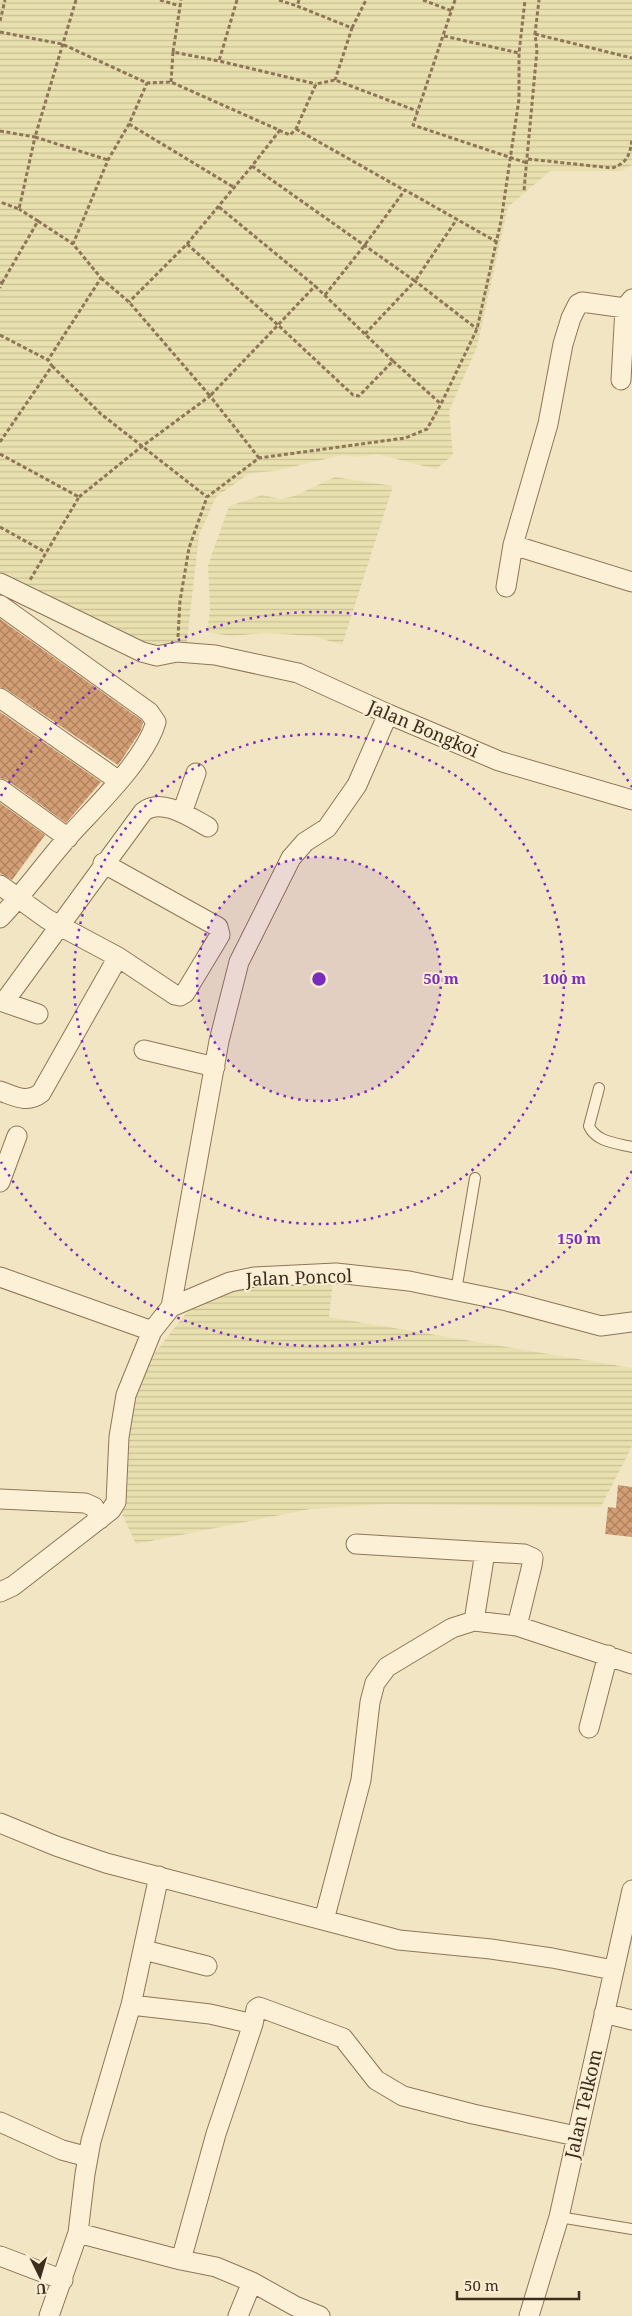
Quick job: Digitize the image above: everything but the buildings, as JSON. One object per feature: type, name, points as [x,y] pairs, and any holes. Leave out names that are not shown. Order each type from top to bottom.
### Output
[{"type":"street","points":[[506,588],[513,545],[548,424],[563,344],[578,304],[582,302],[629,304],[622,380]]},
{"type":"street","points":[[513,545],[632,582]]},
{"type":"street","name":"Jalan Bongkoi","points":[[0,583],[142,652],[157,656],[185,652],[215,655],[298,673],[499,761],[632,800]]},
{"type":"street","points":[[0,605],[149,712],[156,722],[153,734],[120,781],[68,838],[22,901],[0,918]]},
{"type":"street","points":[[0,698],[120,781]]},
{"type":"street","points":[[172,1308],[220,1041],[239,962],[291,858],[305,842],[327,828],[356,785],[388,714]]},
{"type":"street","points":[[182,813],[196,773]]},
{"type":"street","points":[[0,789],[68,838]]},
{"type":"street","points":[[38,1014],[2,1002],[53,922],[103,863],[142,812],[149,806],[156,805],[182,813],[208,827]]},
{"type":"street","points":[[0,885],[53,922],[118,957],[175,995],[180,996],[185,993],[220,932],[218,927],[103,863]]},
{"type":"street","points":[[0,1091],[23,1099],[33,1099],[41,1093],[118,957]]},
{"type":"street","points":[[144,1050],[216,1067]]},
{"type":"street","points":[[0,1182],[17,1136]]},
{"type":"street","name":"Jalan Poncol","points":[[0,1592],[13,1586],[100,1519],[116,1502],[120,1437],[126,1395],[152,1331],[172,1308],[230,1282],[254,1277],[336,1273],[409,1281],[507,1301],[601,1326],[632,1322]]},
{"type":"street","points":[[0,1278],[152,1331]]},
{"type":"street","points":[[0,1498],[85,1503],[94,1507],[100,1519]]},
{"type":"street","points":[[356,1544],[524,1554],[533,1558],[517,1626]]},
{"type":"street","points":[[474,1622],[485,1552]]},
{"type":"street","points":[[324,1920],[360,1780],[370,1702],[375,1683],[388,1667],[452,1628],[474,1622],[517,1626],[632,1664]]},
{"type":"street","points":[[589,1728],[608,1656]]},
{"type":"street","points":[[0,1822],[56,1846],[106,1862],[399,1940],[491,1949],[613,1970]]},
{"type":"street","points":[[49,2316],[78,2233],[88,2157],[131,2005],[159,1876]]},
{"type":"street","name":"Jalan Telkom","points":[[529,2316],[559,2217],[632,1890]]},
{"type":"street","points":[[144,1950],[207,1966]]},
{"type":"street","points":[[131,2005],[210,2014],[253,2024]]},
{"type":"street","points":[[181,2260],[216,2134],[253,2024],[256,2009],[261,2007],[343,2038],[376,2080],[403,2096],[473,2114],[576,2136]]},
{"type":"street","points":[[604,2013],[632,2020]]},
{"type":"street","points":[[0,2122],[62,2150],[88,2157]]},
{"type":"street","points":[[78,2233],[181,2260],[216,2267],[252,2282],[295,2306],[320,2316]]},
{"type":"street","points":[[0,2256],[63,2280]]},
{"type":"street","points":[[238,2316],[252,2282]]},
{"type":"lane","points":[[599,1088],[588,1126],[597,1138],[632,1147]]},
{"type":"lane","points":[[456,1291],[475,1178]]},
{"type":"lane","points":[[559,2217],[632,2229]]},
{"type":"path","points":[[0,20],[5,0]]},
{"type":"path","points":[[19,209],[35,137],[76,0]]},
{"type":"path","points":[[160,0],[180,6]]},
{"type":"path","points":[[171,82],[173,52],[181,0]]},
{"type":"path","points":[[219,61],[237,0]]},
{"type":"path","points":[[279,0],[352,28]]},
{"type":"path","points":[[296,6],[299,0]]},
{"type":"path","points":[[335,80],[352,28],[366,0]]},
{"type":"path","points":[[423,0],[452,10]]},
{"type":"path","points":[[455,0],[413,125],[510,157],[528,161],[612,168],[622,165],[630,155],[632,139]]},
{"type":"path","points":[[185,652],[180,601],[189,548],[207,497],[259,458],[405,438],[426,429],[442,404],[477,329],[497,242],[519,99],[519,52],[525,0]]},
{"type":"path","points":[[524,190],[537,50],[535,34],[539,0]]},
{"type":"path","points":[[0,32],[62,44],[147,83],[171,82],[290,135],[296,129],[316,84]]},
{"type":"path","points":[[535,34],[632,58]]},
{"type":"path","points":[[444,36],[519,52]]},
{"type":"path","points":[[173,52],[316,84],[335,80],[417,111]]},
{"type":"path","points":[[73,244],[108,160],[129,124],[147,83]]},
{"type":"path","points":[[129,124],[235,188]]},
{"type":"path","points":[[296,129],[497,242]]},
{"type":"path","points":[[0,130],[35,137],[108,160]]},
{"type":"path","points":[[129,302],[187,244],[235,188],[280,130]]},
{"type":"path","points":[[252,166],[415,281],[477,329]]},
{"type":"path","points":[[325,295],[405,190]]},
{"type":"path","points":[[0,202],[19,209],[73,244],[101,278],[129,302],[210,396],[259,458]]},
{"type":"path","points":[[219,207],[315,286],[442,404]]},
{"type":"path","points":[[366,334],[415,281],[457,219]]},
{"type":"path","points":[[0,288],[1,282],[38,221]]},
{"type":"path","points":[[187,244],[353,395],[360,396],[393,360]]},
{"type":"path","points":[[48,360],[101,278]]},
{"type":"path","points":[[21,593],[79,497],[141,447],[210,396],[315,286]]},
{"type":"path","points":[[0,335],[48,360],[101,414],[207,497]]},
{"type":"path","points":[[0,442],[52,366]]},
{"type":"path","points":[[0,454],[79,497]]},
{"type":"path","points":[[0,527],[45,552]]},
{"type":"shaded area","points":[[0,0],[632,0],[632,165],[621,171],[550,171],[508,207],[477,347],[449,411],[453,455],[436,469],[377,454],[358,457],[343,455],[274,471],[250,473],[216,497],[199,535],[186,650],[139,645],[0,573]]},
{"type":"shaded area","points":[[335,477],[393,486],[342,645],[313,636],[266,633],[231,636],[207,632],[210,609],[208,565],[229,506],[262,495],[281,499],[294,496]]},
{"type":"shaded area","points":[[333,1281],[329,1317],[632,1368],[632,1446],[601,1507],[387,1504],[310,1509],[136,1544],[121,1512],[124,1414],[147,1363],[187,1312],[239,1286]]}]
